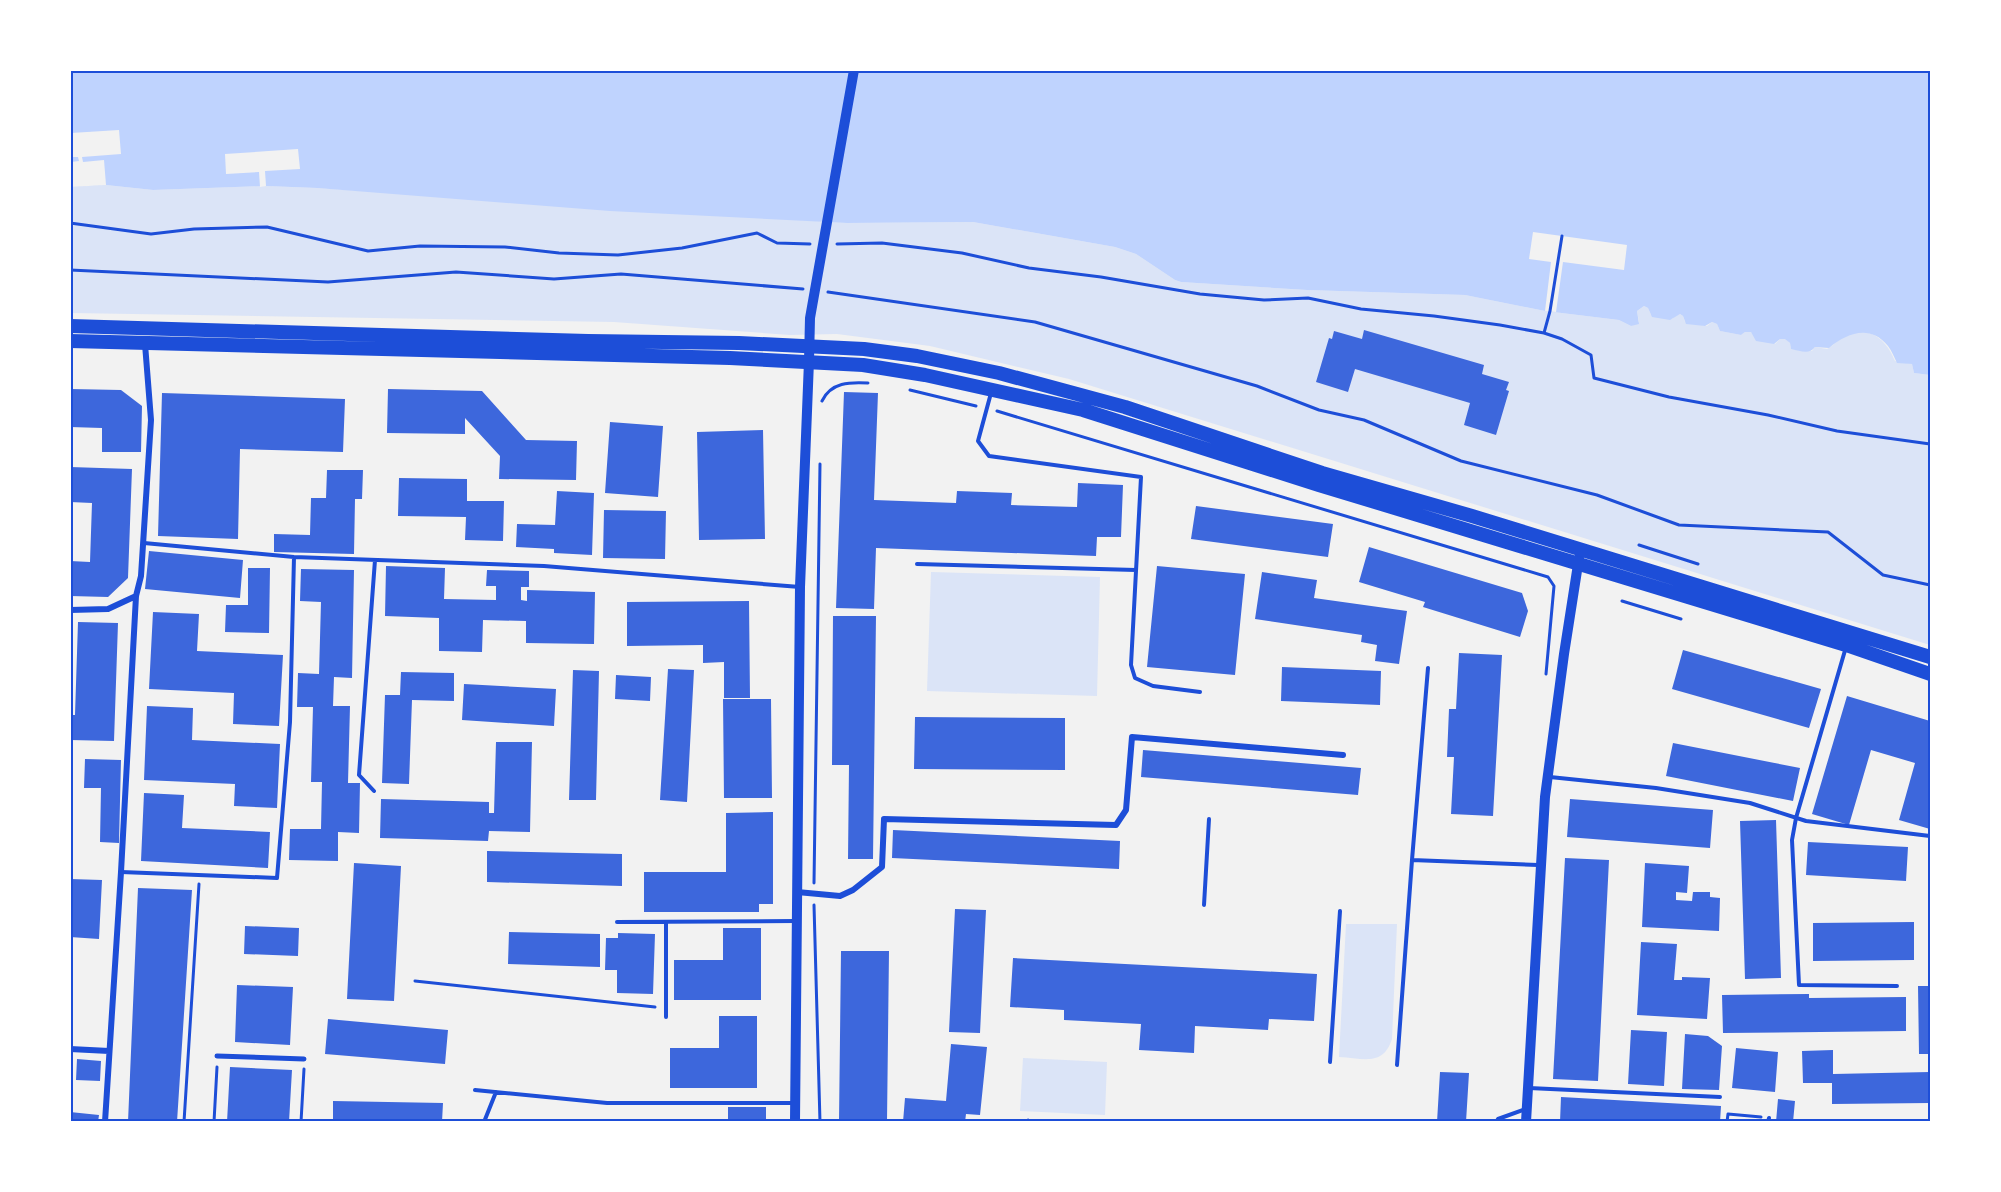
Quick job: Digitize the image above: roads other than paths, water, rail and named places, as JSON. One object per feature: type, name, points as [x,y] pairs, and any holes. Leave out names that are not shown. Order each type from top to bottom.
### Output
[{"type":"highway","points":[[70,326],[809,346],[864,349],[917,356],[999,373],[1125,407],[1930,674]]},
{"type":"highway","points":[[70,341],[809,361],[863,365],[925,375],[1083,410],[1319,485],[1579,556],[1930,657]]},
{"type":"street","points":[[795,1122],[800,587],[810,318],[854,70]]},
{"type":"street","points":[[105,1122],[136,596],[141,576],[144,543],[151,420],[145,342]]},
{"type":"street","points":[[1526,1122],[1545,797],[1579,556]]},
{"type":"street","points":[[70,610],[108,609],[136,596]]},
{"type":"street","points":[[797,892],[840,896],[853,890],[882,867],[885,819],[1116,825],[1126,810],[1132,737],[1343,755]]},
{"type":"street","points":[[70,1049],[109,1051]]},
{"type":"street","points":[[217,1056],[304,1059]]},
{"type":"lane","points":[[992,389],[978,441],[989,456],[1141,477],[1131,665],[1135,678],[1153,686],[1200,692]]},
{"type":"lane","points":[[144,543],[294,557],[544,566],[800,587]]},
{"type":"lane","points":[[121,872],[277,878],[290,722],[294,557]]},
{"type":"lane","points":[[374,791],[359,775],[375,560]]},
{"type":"lane","points":[[917,564],[1136,570]]},
{"type":"lane","points":[[1846,645],[1796,818],[1792,840],[1800,985],[1897,986]]},
{"type":"lane","points":[[1397,1065],[1428,668]]},
{"type":"lane","points":[[1548,777],[1656,788],[1750,802],[1806,821],[1930,836]]},
{"type":"lane","points":[[1204,905],[1209,819]]},
{"type":"lane","points":[[1412,860],[1542,865]]},
{"type":"lane","points":[[1330,1062],[1340,911]]},
{"type":"lane","points":[[616,922],[797,921]]},
{"type":"lane","points":[[666,922],[666,1017]]},
{"type":"lane","points":[[1527,1088],[1720,1097]]},
{"type":"lane","points":[[475,1090],[608,1103],[795,1103]]},
{"type":"lane","points":[[484,1122],[496,1092]]},
{"type":"lane","points":[[1496,1122],[1498,1119],[1527,1108]]},
{"type":"water","points":[[71,71],[1930,71],[1930,375],[1914,373],[1912,364],[1897,363],[1881,339],[1866,333],[1843,338],[1829,348],[1815,347],[1804,352],[1791,349],[1790,343],[1785,339],[1780,339],[1774,344],[1756,341],[1751,332],[1741,335],[1720,331],[1717,324],[1712,322],[1705,326],[1686,324],[1680,314],[1670,320],[1652,317],[1648,308],[1644,306],[1637,311],[1639,324],[1631,326],[1619,320],[1545,311],[1465,295],[1307,290],[1181,282],[1136,254],[1115,247],[973,222],[847,223],[610,211],[266,186],[153,190],[106,185],[71,187]]}]
